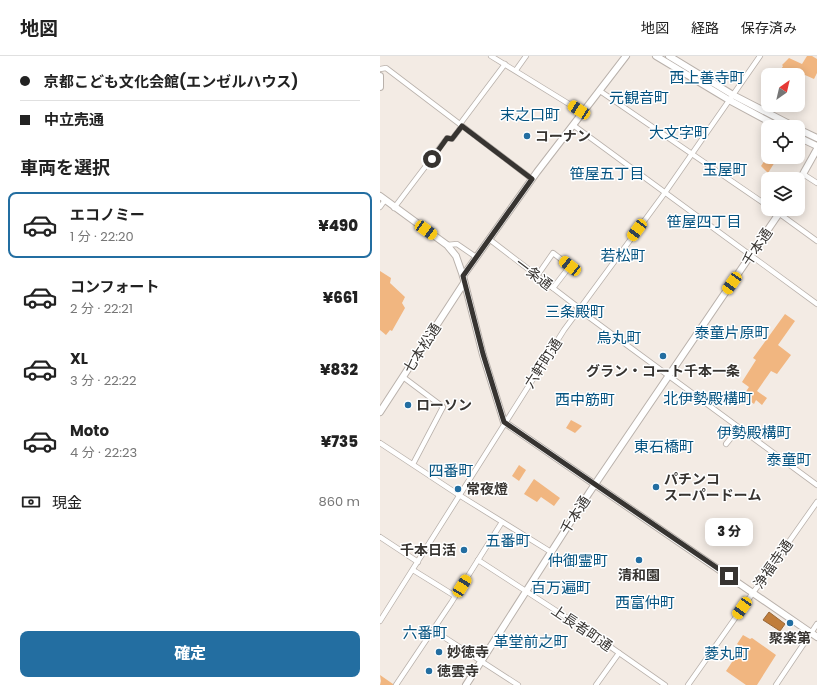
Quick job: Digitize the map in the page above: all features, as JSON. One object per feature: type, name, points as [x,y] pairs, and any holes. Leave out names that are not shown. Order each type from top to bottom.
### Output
[{"type":"street","points":[[491,56],[582,112]]},
{"type":"street","points":[[516,70],[526,56]]},
{"type":"street","points":[[463,276],[532,179],[626,56]]},
{"type":"street","points":[[656,56],[731,97],[780,120]]},
{"type":"street","points":[[669,56],[768,120]]},
{"type":"street","name":"六軒町通","points":[[380,621],[504,422],[578,308],[664,194],[760,56]]},
{"type":"street","points":[[394,208],[447,138],[452,139],[505,64]]},
{"type":"street","points":[[380,69],[386,68],[532,179]]},
{"type":"street","points":[[380,76],[380,87]]},
{"type":"street","points":[[600,91],[761,201]]},
{"type":"street","points":[[573,125],[664,194],[817,304]]},
{"type":"street","points":[[805,132],[817,138]]},
{"type":"street","points":[[805,141],[817,148],[805,172]]},
{"type":"street","points":[[805,175],[817,183]]},
{"type":"street","points":[[380,208],[382,198],[447,245],[456,256],[463,276],[483,354],[504,422],[817,637]]},
{"type":"street","name":"千本通","points":[[466,685],[595,484],[778,216]]},
{"type":"street","points":[[787,216],[817,241]]},
{"type":"street","name":"一条通","points":[[489,239],[578,308],[817,485]]},
{"type":"street","points":[[447,245],[457,244],[476,257]]},
{"type":"street","points":[[537,276],[553,253],[570,266],[553,288]]},
{"type":"street","name":"七本松通","points":[[380,412],[464,283]]},
{"type":"street","points":[[403,376],[444,407],[413,464]]},
{"type":"street","points":[[726,444],[739,428]]},
{"type":"street","points":[[380,443],[459,496],[551,552]]},
{"type":"street","name":"浄福寺通","points":[[688,685],[817,502]]},
{"type":"street","points":[[396,685],[502,522]]},
{"type":"street","points":[[380,537],[418,562]]},
{"type":"street","name":"上長者町通","points":[[478,560],[619,652],[665,685]]},
{"type":"street","points":[[413,570],[455,596]]},
{"type":"street","points":[[776,685],[817,624]]},
{"type":"street","points":[[433,630],[518,685]]},
{"type":"street","points":[[596,685],[619,652]]},
{"type":"shaded area","points":[[807,56],[812,56],[817,59],[817,73],[814,79],[805,75],[805,68],[782,68],[782,65],[789,58],[802,64]]},
{"type":"shaded area","points":[[762,164],[774,164],[769,172],[761,166]]},
{"type":"shaded area","points":[[380,271],[391,278],[390,283],[405,297],[402,303],[405,308],[392,331],[390,330],[386,335],[380,330]]},
{"type":"shaded area","points":[[785,314],[795,321],[778,345],[791,355],[777,374],[771,371],[757,391],[767,398],[762,405],[756,400],[754,404],[743,396],[749,387],[742,382],[756,360],[753,358]]},
{"type":"shaded area","points":[[571,420],[582,426],[575,433],[566,428]]},
{"type":"shaded area","points":[[519,465],[526,470],[519,481],[512,476]]},
{"type":"shaded area","points":[[534,479],[560,498],[554,506],[541,497],[537,502],[524,494]]},
{"type":"shaded area","points":[[769,612],[785,624],[780,631],[763,620]]},
{"type":"shaded area","points":[[743,635],[750,639],[752,638],[776,655],[757,685],[746,685],[726,671],[742,647],[737,644]]},
{"type":"shaded area","points":[[380,675],[393,684],[393,685],[380,685]]},
{"type":"place","name":"コーナン","points":[[527,136]]},
{"type":"place","name":"グラン・コート千本一条","points":[[663,356]]},
{"type":"place","name":"ローソン","points":[[408,405]]},
{"type":"place","name":"パチンコ スーパードーム","points":[[656,487]]},
{"type":"place","name":"常夜燈","points":[[458,489]]},
{"type":"place","name":"千本日活","points":[[464,550]]},
{"type":"place","name":"清和園","points":[[639,560]]},
{"type":"place","name":"聚楽第","points":[[790,623]]},
{"type":"place","name":"妙徳寺","points":[[439,652]]},
{"type":"place","name":"徳雲寺","points":[[429,671]]},
{"type":"district","name":"西上善寺町","points":[[707,78]]},
{"type":"district","name":"元観音町","points":[[639,98]]},
{"type":"district","name":"末之口町","points":[[530,115]]},
{"type":"district","name":"大文字町","points":[[679,133]]},
{"type":"district","name":"玉屋町","points":[[725,170]]},
{"type":"district","name":"笹屋五丁目","points":[[607,174]]},
{"type":"district","name":"笹屋四丁目","points":[[704,222]]},
{"type":"district","name":"若松町","points":[[623,256]]},
{"type":"district","name":"三条殿町","points":[[575,312]]},
{"type":"district","name":"泰童片原町","points":[[732,333]]},
{"type":"district","name":"烏丸町","points":[[619,338]]},
{"type":"district","name":"北伊勢殿構町","points":[[708,399]]},
{"type":"district","name":"西中筋町","points":[[585,400]]},
{"type":"district","name":"伊勢殿構町","points":[[754,433]]},
{"type":"district","name":"東石橋町","points":[[664,447]]},
{"type":"district","name":"泰童町","points":[[789,460]]},
{"type":"district","name":"四番町","points":[[451,471]]},
{"type":"district","name":"五番町","points":[[508,541]]},
{"type":"district","name":"仲御霊町","points":[[578,561]]},
{"type":"district","name":"百万遍町","points":[[561,588]]},
{"type":"district","name":"西富仲町","points":[[645,603]]},
{"type":"district","name":"六番町","points":[[425,633]]},
{"type":"district","name":"革堂前之町","points":[[531,642]]},
{"type":"district","name":"菱丸町","points":[[727,654]]},
{"type":"route","points":[[432,159],[447,138],[452,139],[462,126],[532,179],[463,276],[483,354],[504,422],[729,576]]}]
